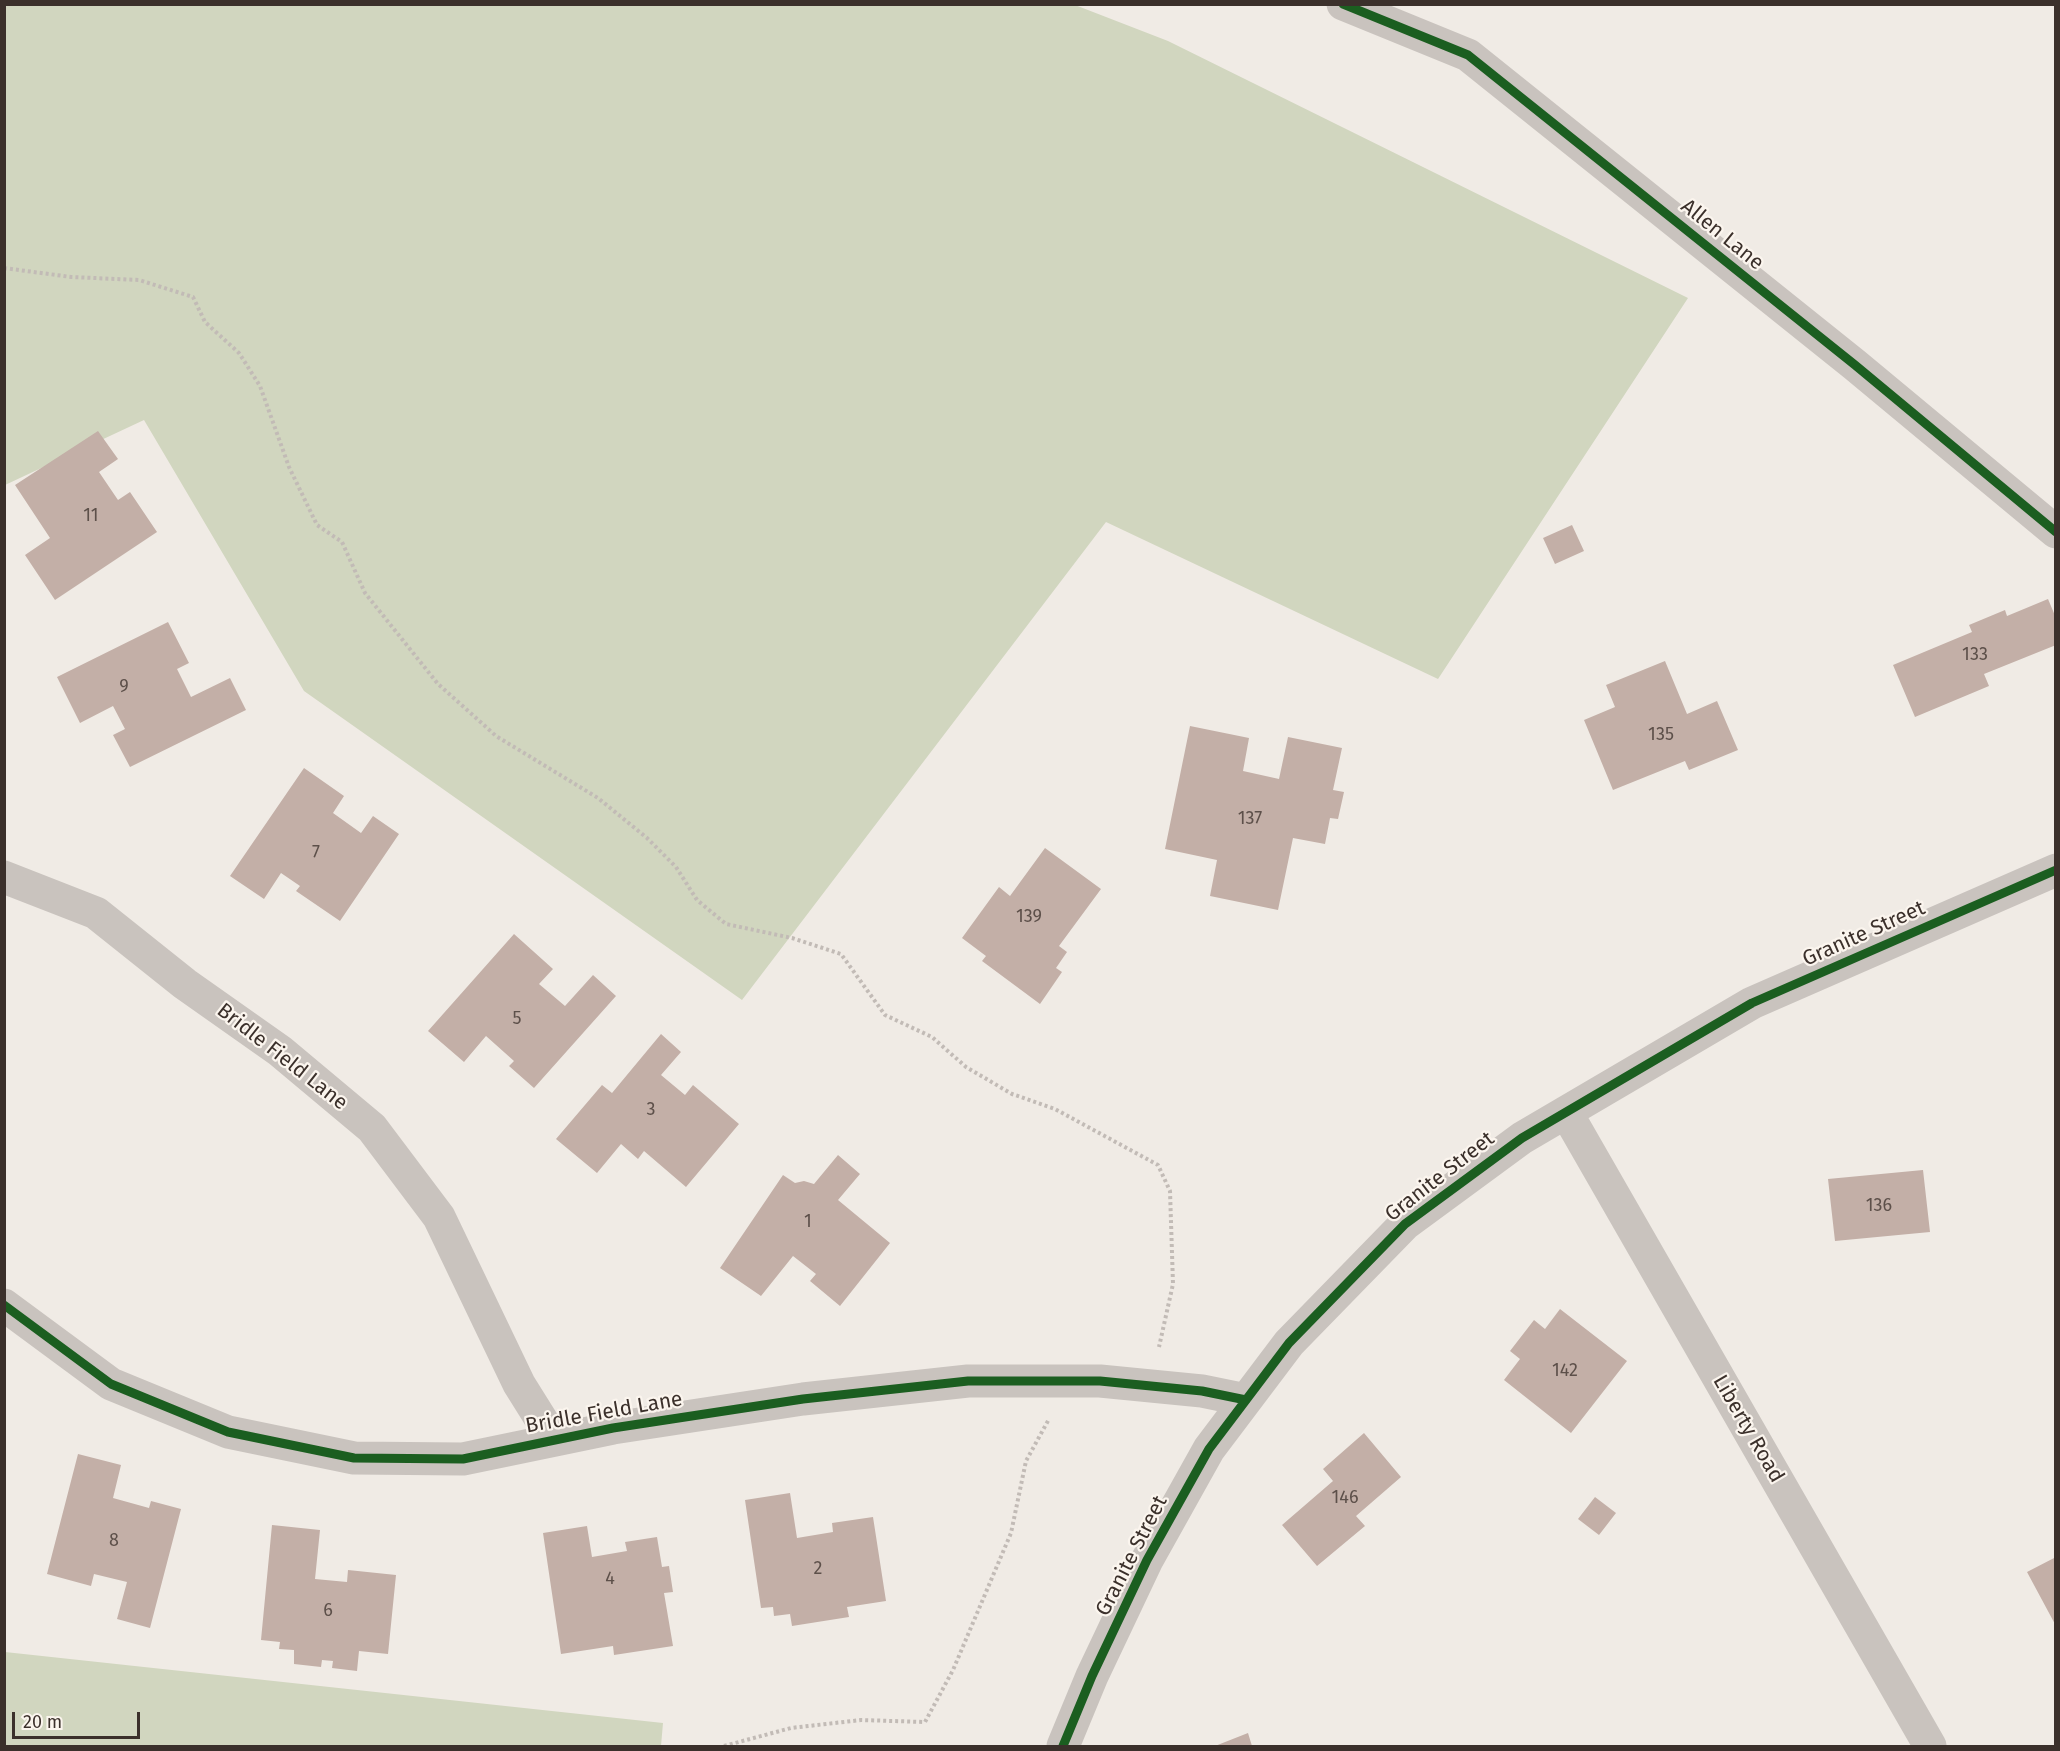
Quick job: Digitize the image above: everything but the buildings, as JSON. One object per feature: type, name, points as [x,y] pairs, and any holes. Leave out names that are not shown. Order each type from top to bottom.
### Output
[{"type":"street","name":"Allen Lane","points":[[1343,4],[1468,55],[1855,365],[2055,532]]},
{"type":"street","name":"Granite Street","points":[[1063,1746],[1092,1676],[1147,1560],[1209,1449],[1289,1343],[1405,1224],[1522,1138],[1752,1003],[2055,870]]},
{"type":"street","name":"Bridle Field Lane","points":[[4,877],[96,913],[185,984],[280,1051],[372,1128],[439,1217],[519,1384],[554,1440]]},
{"type":"street","name":"Liberty Road","points":[[1566,1112],[1930,1746]]},
{"type":"street","name":"Bridle Field Lane","points":[[4,1305],[111,1384],[228,1432],[354,1458],[463,1459],[614,1428],[803,1399],[968,1382],[1071,1381],[1150,1386],[1202,1391],[1246,1400]]},
{"type":"path","points":[[4,268],[70,277],[139,280],[193,297],[205,322],[239,353],[260,386],[289,467],[317,525],[342,542],[365,593],[438,684],[496,736],[598,798],[647,838],[676,867],[697,900],[726,924],[792,938],[841,954],[885,1016],[932,1037],[966,1067],[1012,1094],[1055,1109],[1158,1165],[1170,1191],[1173,1284],[1150,1386]]},
{"type":"path","points":[[724,1746],[791,1728],[861,1720],[925,1722],[953,1670],[1011,1533],[1026,1461],[1071,1381]]},
{"type":"green space","points":[[4,5],[1075,5],[1168,41],[1688,298],[1438,679],[1106,522],[742,1000],[304,691],[144,420],[5,485]]},
{"type":"green space","points":[[5,1652],[663,1723],[661,1746],[5,1746]]},
{"type":"cycle path","points":[[1343,4],[1468,55],[1855,365],[2056,532]]},
{"type":"cycle path","points":[[1063,1746],[1092,1676],[1147,1560],[1209,1449],[1289,1343],[1405,1224],[1522,1138],[1752,1003],[2056,870]]},
{"type":"cycle path","points":[[4,1305],[111,1384],[228,1432],[354,1458],[463,1459],[613,1428],[803,1399],[968,1381],[1100,1381],[1202,1391],[1246,1400]]}]
